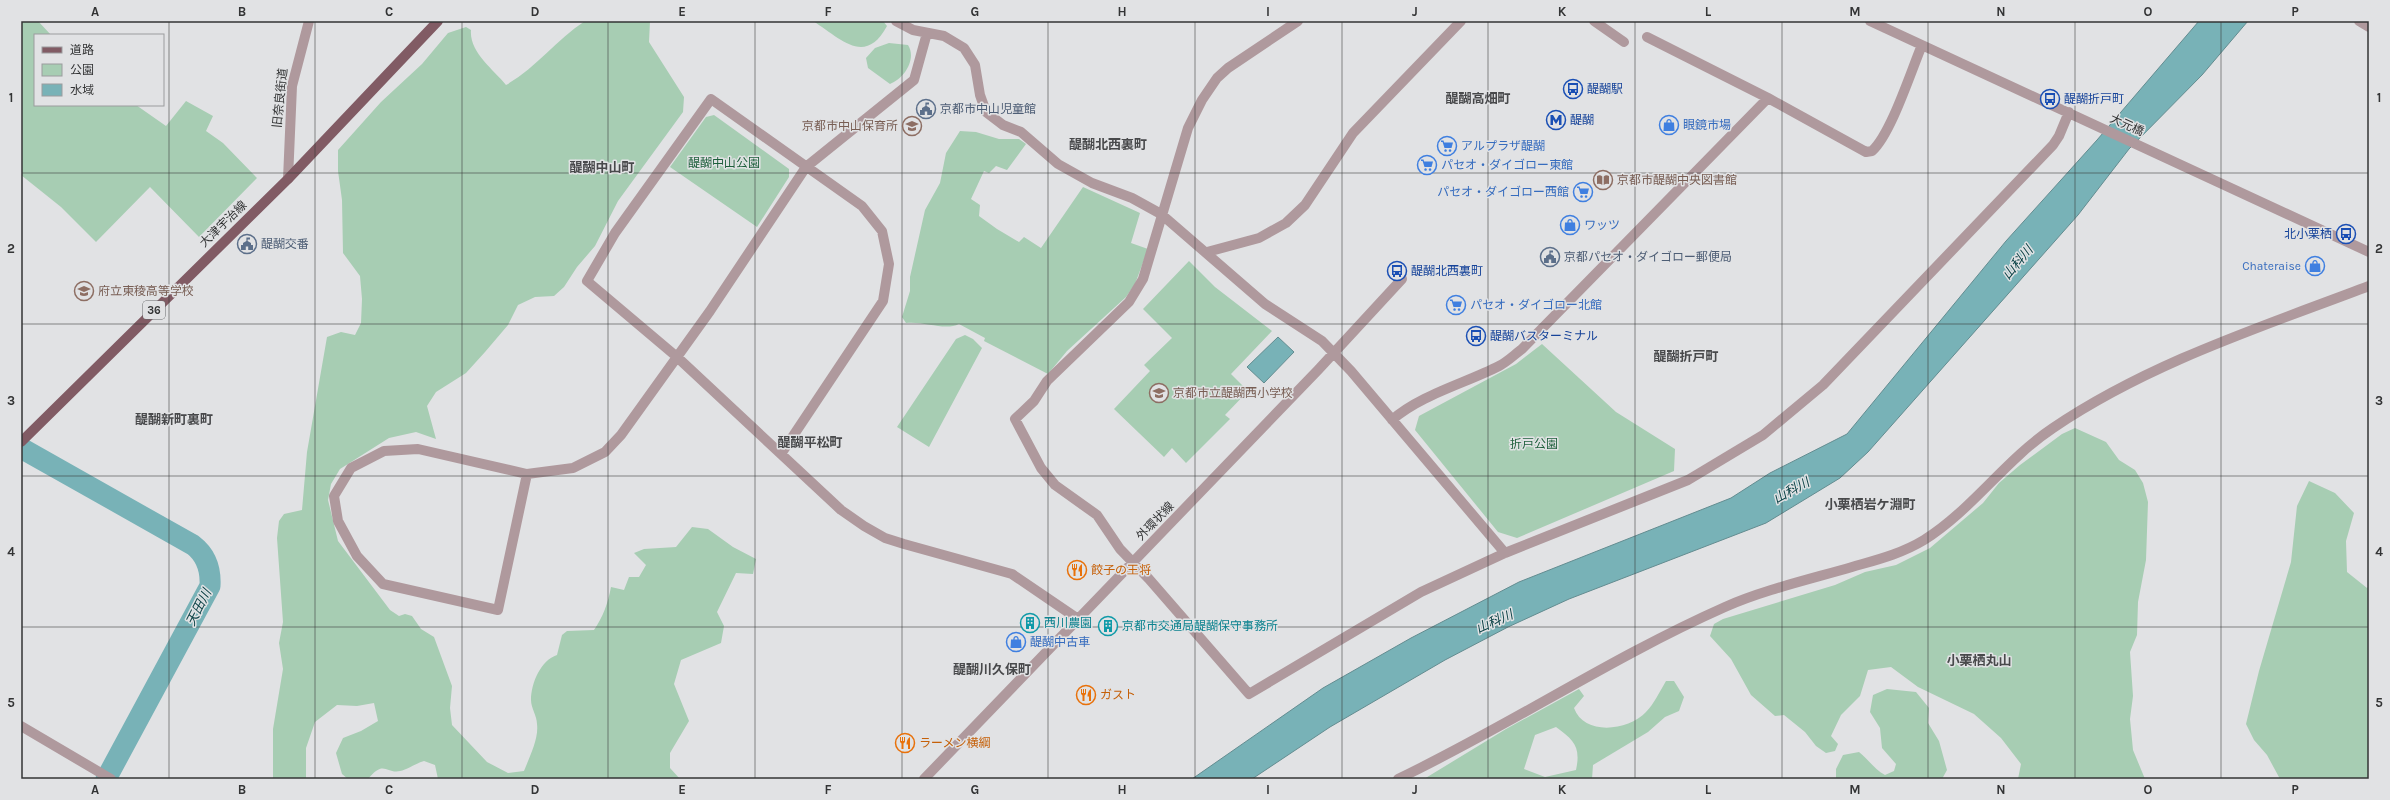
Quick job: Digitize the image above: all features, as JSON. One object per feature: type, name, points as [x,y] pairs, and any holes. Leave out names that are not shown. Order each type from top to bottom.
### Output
[{"type":"main road","name":"大津宇治線","points":[[21,442],[288,179],[438,21]]},
{"type":"street","name":"旧奈良街道","points":[[288,179],[292,86],[309,21]]},
{"type":"street","points":[[896,21],[913,30],[944,36],[964,48],[975,65],[980,96],[986,112],[1003,125],[1021,132],[1058,164],[1092,184],[1132,198],[1162,214],[1189,240],[1207,252],[1265,304],[1322,341],[1335,352],[1505,553]]},
{"type":"street","points":[[1298,21],[1228,68],[1217,78],[1202,100],[1188,128],[1162,214],[1154,250],[1143,279],[1129,302],[1047,381],[1034,401],[1015,419],[1041,468],[1055,485],[1097,515],[1120,549],[1249,694],[1421,592],[1505,553],[1688,480],[1763,435],[1823,385],[2004,198],[2053,145],[2059,136],[2068,112]]},
{"type":"street","points":[[1207,252],[1258,238],[1291,218],[1305,205],[1353,133],[1461,21]]},
{"type":"street","points":[[1594,21],[1624,42]]},
{"type":"street","name":"大元橋","points":[[1870,21],[2369,252]]},
{"type":"street","points":[[2359,21],[2369,27]]},
{"type":"street","points":[[527,474],[498,610],[383,584],[357,556],[338,521],[334,496],[352,468],[384,451],[418,449],[527,474],[573,468],[605,452],[622,435],[710,311],[806,167],[914,80],[928,33]]},
{"type":"street","points":[[1647,37],[1768,98],[1860,150],[1872,151],[1879,143],[1901,98],[1922,45]]},
{"type":"street","points":[[1392,420],[1400,412],[1501,365],[1522,349],[1768,98]]},
{"type":"street","points":[[781,454],[882,301],[889,264],[882,231],[862,206],[711,99],[615,234],[587,281],[677,356],[781,454],[841,510],[864,526],[898,542],[1012,574],[1078,619]]},
{"type":"street","name":"外環状線","points":[[924,779],[1335,352],[1402,279]]},
{"type":"street","points":[[1398,779],[1478,738],[1580,680],[1728,605],[1896,554],[1924,540],[1955,516],[2006,466],[2052,429],[2116,391],[2174,361],[2218,342],[2369,286]]},
{"type":"street","points":[[21,726],[111,779]]},
{"type":"green space","points":[[21,21],[38,21],[50,34],[34,34],[34,106],[137,106],[166,126],[186,101],[213,116],[206,131],[223,143],[257,178],[199,237],[150,187],[96,242],[61,207],[21,175]]},
{"type":"green space","points":[[585,21],[650,21],[649,42],[684,97],[683,112],[618,201],[595,246],[577,267],[564,287],[554,296],[535,297],[518,305],[508,325],[466,373],[436,392],[427,406],[436,439],[416,432],[389,438],[340,469],[331,484],[328,500],[338,541],[390,610],[399,616],[405,614],[412,616],[421,629],[434,637],[452,686],[450,708],[452,725],[487,762],[508,773],[524,771],[537,736],[537,721],[532,706],[531,693],[538,673],[546,662],[557,655],[562,635],[567,631],[594,630],[605,610],[611,587],[624,590],[629,577],[639,577],[646,565],[634,553],[644,549],[676,547],[692,527],[708,529],[733,547],[756,559],[753,574],[736,573],[717,612],[724,626],[721,643],[681,660],[674,684],[689,721],[670,753],[670,768],[680,779],[438,779],[435,765],[424,761],[400,771],[391,771],[381,768],[373,773],[368,779],[348,779],[342,774],[336,753],[343,738],[361,731],[378,721],[374,703],[357,706],[337,705],[315,722],[306,748],[306,779],[273,779],[273,729],[283,669],[279,643],[283,622],[277,538],[279,521],[284,514],[302,510],[307,452],[327,337],[341,332],[355,335],[361,323],[362,299],[360,276],[343,253],[342,200],[338,171],[338,150],[381,102],[422,64],[448,33],[466,27],[471,30],[471,38],[478,53],[506,85],[537,62]]},
{"type":"green space","points":[[813,21],[883,21],[887,26],[879,38],[870,45],[861,47],[842,41]]},
{"type":"green space","points":[[889,43],[908,45],[911,56],[908,68],[900,78],[890,84],[868,68],[866,58],[875,48]]},
{"type":"green space","name":"醍醐中山公園","points":[[714,115],[789,169],[789,177],[757,227],[670,167],[706,117]]},
{"type":"green space","points":[[960,131],[976,132],[999,139],[1019,139],[1026,144],[1007,170],[996,166],[989,173],[984,171],[971,199],[980,205],[979,216],[1019,242],[1024,237],[1041,248],[1083,187],[1140,213],[1131,243],[1148,249],[1135,284],[1126,297],[1067,351],[1048,374],[984,341],[985,338],[959,324],[947,327],[920,323],[906,323],[902,317],[910,291],[910,277],[925,210],[940,183],[946,153]]},
{"type":"green space","points":[[1189,261],[1215,287],[1272,331],[1231,374],[1248,391],[1225,415],[1230,419],[1186,463],[1172,448],[1164,457],[1114,409],[1150,371],[1144,365],[1172,338],[1143,309]]},
{"type":"green space","points":[[965,335],[973,339],[982,348],[929,447],[897,427],[956,339]]},
{"type":"green space","name":"折戸公園","points":[[1542,344],[1616,412],[1675,449],[1674,471],[1517,538],[1498,532],[1415,430],[1419,416],[1516,364]]},
{"type":"green space","points":[[2075,428],[2106,442],[2119,460],[2135,470],[2143,483],[2148,502],[2146,560],[2138,602],[2137,635],[2130,652],[2133,696],[2130,719],[2133,750],[2145,779],[2018,779],[2021,764],[2001,738],[1974,714],[1918,687],[1891,667],[1868,670],[1860,696],[1841,715],[1831,736],[1838,744],[1835,751],[1826,753],[1816,746],[1805,732],[1784,715],[1775,716],[1751,695],[1731,659],[1710,636],[1714,624],[1723,619],[1835,585],[1865,572],[1896,565],[1930,548],[1983,503],[1999,483],[2020,465],[2062,434]]},
{"type":"green space","points":[[2309,481],[2335,493],[2354,513],[2346,541],[2347,572],[2367,588],[2369,586],[2369,779],[2280,779],[2267,755],[2254,740],[2246,724],[2259,671],[2291,562],[2297,506]]},
{"type":"green space","points":[[1666,681],[1674,681],[1684,697],[1679,711],[1665,717],[1648,732],[1593,765],[1592,779],[1424,779],[1506,729],[1579,689],[1584,696],[1574,708],[1579,717],[1596,727],[1607,728],[1629,723],[1646,712],[1652,705]],"holes":[[[1556,727],[1572,740],[1575,745],[1578,755],[1576,770],[1545,777],[1524,769],[1535,735]]]},
{"type":"green space","points":[[1887,689],[1916,692],[1929,708],[1928,723],[1939,741],[1947,770],[1942,779],[1836,779],[1836,769],[1843,755],[1859,752],[1885,775],[1894,771],[1896,764],[1882,748],[1880,728],[1870,712],[1873,695]]},
{"type":"water","name":"山科川","points":[[2199,21],[2248,21],[2202,75],[2129,149],[2078,215],[1868,452],[1840,478],[1766,523],[1569,599],[1508,627],[1445,660],[1330,727],[1252,779],[1192,779],[1323,688],[1411,638],[1519,582],[1731,498],[1770,473],[1847,434],[2006,241],[2097,140]]},
{"type":"water","points":[[1278,337],[1294,352],[1264,383],[1247,367]]},
{"type":"waterway","name":"天田川","points":[[21,448],[193,545],[198,549],[207,563],[210,574],[210,586],[106,779]]},
{"type":"place","name":"醍醐駅","points":[[1573,89]]},
{"type":"place","name":"醍醐折戸町","points":[[2050,99]]},
{"type":"place","name":"京都市中山児童館","points":[[926,109]]},
{"type":"place","name":"醍醐","points":[[1556,120]]},
{"type":"place","name":"眼鏡市場","points":[[1669,125]]},
{"type":"place","name":"京都市中山保育所","points":[[912,126]]},
{"type":"place","name":"アルプラザ醍醐","points":[[1447,146]]},
{"type":"place","name":"パセオ・ダイゴロー東館","points":[[1427,165]]},
{"type":"place","name":"京都市醍醐中央図書館","points":[[1603,180]]},
{"type":"place","name":"パセオ・ダイゴロー西館","points":[[1583,192]]},
{"type":"place","name":"ワッツ","points":[[1570,225]]},
{"type":"place","name":"北小栗栖","points":[[2346,234]]},
{"type":"place","name":"醍醐交番","points":[[247,244]]},
{"type":"place","name":"京都パセオ・ダイゴロー郵便局","points":[[1550,257]]},
{"type":"place","name":"Chateraise","points":[[2315,266]]},
{"type":"place","name":"醍醐北西裏町","points":[[1397,271]]},
{"type":"place","name":"府立東稜高等学校","points":[[84,291]]},
{"type":"place","name":"パセオ・ダイゴロー北館","points":[[1456,305]]},
{"type":"place","name":"醍醐バスターミナル","points":[[1476,336]]},
{"type":"place","name":"京都市立醍醐西小学校","points":[[1159,393]]},
{"type":"place","name":"餃子の王将","points":[[1077,570]]},
{"type":"place","name":"西川農園","points":[[1030,623]]},
{"type":"place","name":"京都市交通局醍醐保守事務所","points":[[1108,626]]},
{"type":"place","name":"醍醐中古車","points":[[1016,642]]},
{"type":"place","name":"ガスト","points":[[1086,695]]},
{"type":"place","name":"ラーメン横綱","points":[[905,743]]},
{"type":"district","name":"醍醐高畑町","points":[[1478,98]]},
{"type":"district","name":"醍醐北西裏町","points":[[1108,144]]},
{"type":"district","name":"醍醐中山町","points":[[602,167]]},
{"type":"district","name":"醍醐折戸町","points":[[1686,356]]},
{"type":"district","name":"醍醐新町裏町","points":[[174,419]]},
{"type":"district","name":"醍醐平松町","points":[[810,442]]},
{"type":"district","name":"小栗栖岩ケ淵町","points":[[1870,504]]},
{"type":"district","name":"小栗栖丸山","points":[[1979,660]]},
{"type":"district","name":"醍醐川久保町","points":[[992,669]]}]
